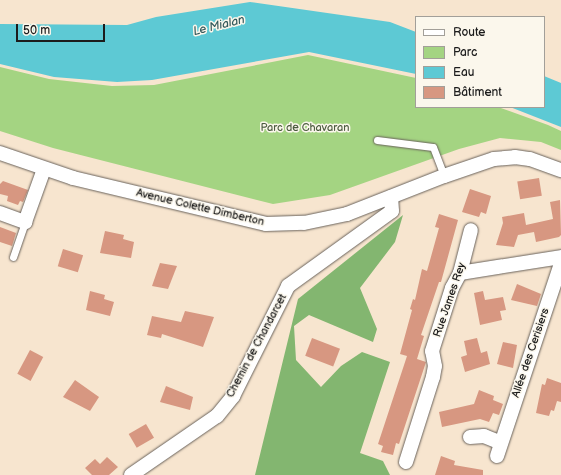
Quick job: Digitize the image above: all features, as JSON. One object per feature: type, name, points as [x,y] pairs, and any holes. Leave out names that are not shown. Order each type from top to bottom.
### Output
[{"type":"street","name":"Avenue Colette Dimberton","points":[[0,153],[44,168],[157,199],[266,224],[325,219],[391,197],[444,176],[494,159],[515,157],[530,159],[561,170]]},
{"type":"street","points":[[0,213],[25,222],[44,168]]},
{"type":"street","name":"Chemin de Chandarcet","points":[[131,475],[217,416],[232,396],[288,286],[392,211],[391,197]]},
{"type":"street","name":"Rue James Rey","points":[[406,462],[433,377],[435,366],[432,351],[452,288],[460,273],[471,230]]},
{"type":"street","points":[[460,273],[561,257]]},
{"type":"street","name":"Allée des Cerisiers","points":[[497,456],[561,264]]},
{"type":"street","points":[[470,437],[484,436],[501,443]]},
{"type":"lane","points":[[377,140],[433,147],[444,176]]},
{"type":"lane","points":[[13,257],[25,222]]},
{"type":"green space","name":"Parc de Chavaran","points":[[308,55],[415,78],[415,108],[501,108],[548,125],[561,131],[561,150],[541,142],[500,138],[459,149],[330,195],[273,204],[53,148],[0,131],[0,67],[49,79],[112,86],[154,85]]},
{"type":"green space","points":[[403,215],[395,242],[360,288],[377,329],[373,342],[309,315],[294,326],[296,360],[321,387],[341,366],[362,352],[390,362],[360,453],[383,461],[390,475],[255,475],[298,299]]},
{"type":"water","name":"Le Mialan","points":[[250,2],[390,22],[415,32],[415,74],[309,52],[152,80],[117,82],[54,77],[0,64],[0,24],[127,25],[156,17]]},
{"type":"water","points":[[545,76],[561,83],[561,127],[513,108],[545,108]]},
{"type":"building","points":[[539,178],[542,196],[520,199],[517,181]]},
{"type":"building","points":[[3,181],[28,190],[23,202],[20,201],[18,205],[7,201],[8,196],[0,194],[0,184]]},
{"type":"building","points":[[470,189],[491,196],[486,214],[481,212],[479,217],[462,212]]},
{"type":"building","points":[[560,200],[561,235],[559,237],[536,242],[534,232],[518,235],[514,247],[496,245],[503,223],[502,217],[524,213],[526,225],[553,219],[550,202]]},
{"type":"building","points":[[439,214],[458,220],[441,282],[439,282],[421,335],[424,336],[417,359],[426,362],[399,444],[396,443],[393,455],[381,452],[383,446],[378,444],[407,356],[400,354],[412,310],[410,309],[413,299],[415,300],[422,269],[427,271],[439,228],[435,227]]},
{"type":"building","points":[[0,227],[16,233],[12,246],[0,242]]},
{"type":"building","points":[[105,231],[124,235],[123,239],[134,242],[131,258],[100,253]]},
{"type":"building","points":[[63,249],[83,255],[78,272],[58,266]]},
{"type":"building","points":[[160,263],[177,266],[168,289],[152,286]]},
{"type":"building","points":[[517,284],[541,294],[537,306],[511,300]]},
{"type":"building","points":[[90,291],[105,295],[104,299],[114,302],[110,316],[86,310]]},
{"type":"building","points":[[483,291],[485,300],[503,297],[506,310],[500,311],[502,320],[480,325],[474,293]]},
{"type":"building","points":[[185,311],[214,317],[203,347],[162,334],[161,338],[147,335],[152,316],[181,322]]},
{"type":"building","points":[[312,338],[340,349],[333,366],[305,356]]},
{"type":"building","points":[[477,338],[481,353],[487,351],[490,364],[465,372],[461,357],[467,355],[464,341]]},
{"type":"building","points":[[503,342],[517,345],[513,368],[497,364]]},
{"type":"building","points":[[30,350],[43,357],[31,381],[17,374]]},
{"type":"building","points":[[547,378],[561,383],[561,402],[557,401],[554,411],[551,410],[549,416],[536,413],[542,384],[545,385]]},
{"type":"building","points":[[75,380],[99,397],[90,411],[63,397]]},
{"type":"building","points":[[166,386],[193,397],[190,410],[160,402]]},
{"type":"building","points":[[479,390],[494,396],[493,400],[503,404],[499,415],[493,413],[489,422],[480,419],[442,427],[439,412],[474,404]]},
{"type":"building","points":[[146,424],[154,438],[137,448],[129,434]]},
{"type":"building","points":[[441,456],[455,461],[454,465],[483,470],[483,475],[435,475]]},
{"type":"building","points":[[107,457],[118,467],[109,475],[92,475],[85,468],[95,459],[100,464]]}]
